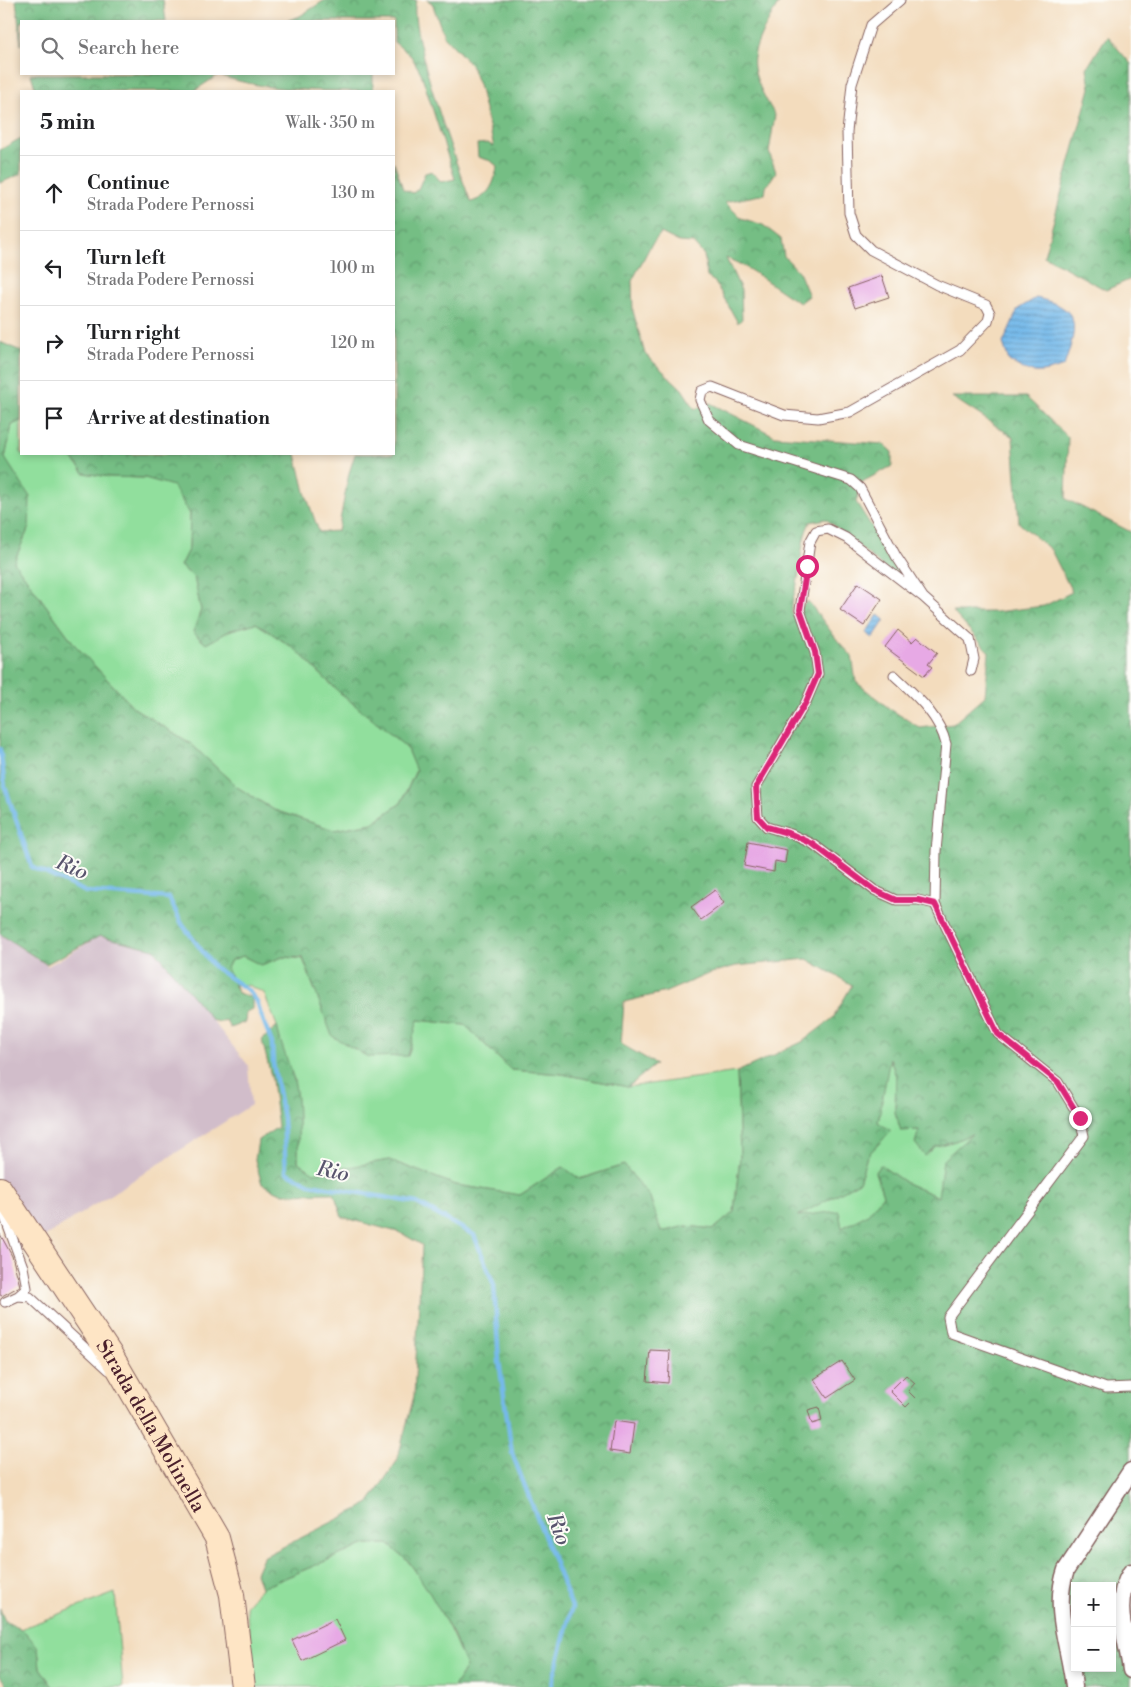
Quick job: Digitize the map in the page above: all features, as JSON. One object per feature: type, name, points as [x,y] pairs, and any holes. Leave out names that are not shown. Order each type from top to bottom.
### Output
[{"type":"main road","name":"Strada della Molinella","points":[[0,1189],[113,1359],[217,1538],[232,1595],[243,1687]]},
{"type":"street","points":[[1074,1687],[1060,1615],[1060,1587],[1066,1570],[1131,1471]]},
{"type":"street","points":[[1131,1572],[1121,1598],[1122,1630],[1131,1670]]},
{"type":"lane","points":[[900,0],[870,25],[852,84],[847,132],[849,213],[856,235],[871,250],[937,285],[986,305],[990,313],[988,321],[960,350],[850,412],[818,418],[784,415],[712,387],[702,391],[700,400],[709,420],[739,445],[850,480],[860,488],[896,556],[922,597]]},
{"type":"lane","points":[[890,272],[892,261]]},
{"type":"lane","points":[[935,904],[918,900],[896,900],[874,890],[813,844],[791,834],[767,827],[758,817],[756,787],[806,702],[818,674],[815,652],[800,610],[810,542],[816,531],[828,529],[846,538],[922,597],[970,639],[974,659],[971,671]]},
{"type":"lane","points":[[894,675],[920,700],[943,732],[946,744],[936,851],[935,904],[998,1034],[1058,1082],[1080,1118],[1084,1136],[948,1317],[951,1333],[1106,1388],[1131,1387]]},
{"type":"lane","points":[[0,1204],[23,1267],[27,1288],[18,1296],[5,1302]]},
{"type":"lane","points":[[18,1296],[30,1297],[131,1390]]},
{"type":"shaded area","points":[[0,934],[48,966],[100,936],[155,949],[248,1065],[251,1105],[36,1242],[0,1189]]},
{"type":"green space","points":[[16,0],[163,0],[166,20],[20,20],[20,36]]},
{"type":"green space","points":[[325,0],[417,0],[415,13],[425,65],[445,131],[471,202],[487,193],[493,184],[497,166],[491,161],[478,157],[477,144],[488,143],[494,147],[479,85],[471,65],[444,36],[432,3],[427,0],[785,0],[778,4],[767,23],[757,44],[754,57],[757,79],[775,115],[769,152],[776,172],[766,187],[765,194],[725,202],[741,218],[763,225],[781,239],[784,256],[799,272],[809,296],[800,303],[755,273],[726,258],[741,290],[742,319],[738,323],[715,282],[707,277],[704,255],[693,243],[679,242],[661,233],[651,245],[632,281],[633,311],[645,354],[682,389],[695,409],[710,403],[775,436],[883,444],[892,452],[892,466],[862,482],[856,502],[905,579],[902,583],[826,519],[810,522],[803,545],[799,576],[792,602],[792,615],[808,601],[838,641],[852,656],[856,682],[890,709],[920,728],[953,724],[985,696],[989,652],[953,612],[995,612],[1044,606],[1072,592],[1051,550],[1019,523],[1013,437],[952,397],[1026,397],[1068,437],[1066,499],[1131,532],[1131,1687],[454,1687],[466,1667],[453,1634],[410,1563],[388,1544],[366,1544],[261,1588],[256,1573],[263,1557],[368,1504],[397,1461],[414,1396],[422,1245],[401,1233],[342,1217],[334,1193],[283,1194],[262,1184],[255,1160],[258,1140],[278,1127],[272,1080],[262,1040],[277,1026],[297,1096],[298,1162],[314,1173],[389,1160],[456,1185],[520,1195],[563,1167],[580,1179],[624,1165],[650,1197],[661,1232],[686,1226],[714,1229],[734,1212],[740,1157],[737,1072],[802,1042],[833,1018],[852,985],[807,959],[736,966],[708,974],[666,992],[624,1002],[621,1044],[656,1064],[628,1087],[562,1074],[511,1070],[465,1025],[418,1020],[408,1056],[368,1057],[332,1036],[303,958],[283,957],[261,965],[243,956],[231,960],[227,968],[238,993],[252,998],[252,1009],[246,1012],[245,1022],[230,1028],[226,1020],[219,1022],[212,1020],[154,949],[100,936],[46,964],[0,934],[0,342],[20,351],[20,421],[12,425],[5,458],[30,497],[29,527],[14,562],[75,645],[134,708],[190,743],[237,787],[274,810],[334,830],[373,823],[401,803],[416,771],[406,747],[339,692],[295,649],[256,623],[231,630],[206,644],[193,632],[201,610],[194,577],[180,566],[189,548],[190,514],[173,486],[145,478],[110,477],[84,473],[70,455],[296,455],[305,492],[319,532],[338,531],[349,473],[355,455],[395,455],[395,165],[403,189],[413,193],[418,189],[425,173],[432,171],[441,182],[455,179],[421,73],[411,56],[395,43],[395,20],[289,20],[300,16]],"holes":[[[890,1058],[896,1076],[895,1112],[901,1131],[919,1130],[915,1143],[925,1156],[936,1146],[972,1134],[943,1160],[938,1197],[906,1183],[880,1165],[875,1172],[883,1195],[868,1214],[842,1228],[839,1211],[798,1216],[859,1182],[867,1156],[891,1131],[878,1122]]]},
{"type":"green space","points":[[1107,36],[1131,64],[1131,279],[1106,290],[1044,256],[1090,88],[1087,68]]},
{"type":"green space","points":[[31,75],[218,75],[196,90],[36,90]]},
{"type":"green space","points":[[218,75],[373,75],[373,90],[275,88],[237,81]]},
{"type":"green space","points":[[20,139],[20,174],[0,183],[0,150]]},
{"type":"green space","points":[[20,421],[20,455],[70,455],[84,473],[110,477],[145,478],[173,485],[190,514],[189,548],[180,566],[194,577],[201,610],[193,632],[206,644],[231,630],[256,623],[295,649],[339,692],[406,747],[416,770],[401,803],[372,823],[334,830],[274,810],[237,787],[190,743],[134,708],[75,645],[14,562],[29,527],[5,458],[12,425]]},
{"type":"green space","points":[[243,956],[261,965],[283,957],[303,959],[315,991],[418,1020],[465,1025],[511,1070],[562,1074],[628,1087],[737,1072],[740,1157],[734,1212],[714,1229],[686,1226],[661,1232],[650,1197],[624,1165],[579,1179],[563,1167],[520,1195],[456,1185],[389,1160],[314,1174],[298,1162],[294,1079],[282,1051],[277,1026],[264,993],[248,985],[234,985],[227,968],[231,960]]},
{"type":"green space","points":[[889,1057],[896,1076],[895,1112],[901,1130],[919,1130],[925,1156],[936,1146],[955,1141],[974,1132],[938,1197],[906,1183],[880,1165],[875,1172],[883,1195],[868,1215],[842,1228],[796,1216],[859,1182],[867,1156],[890,1131],[878,1123]]},
{"type":"green space","points":[[366,1544],[388,1544],[403,1556],[435,1601],[449,1627],[466,1667],[454,1687],[255,1687],[246,1606],[261,1588]]},
{"type":"green space","points":[[115,1593],[123,1687],[53,1687],[40,1668],[38,1647],[20,1629]]},
{"type":"green space","points":[[0,1609],[5,1621],[25,1632],[38,1647],[40,1668],[53,1687],[8,1687],[0,1676]]},
{"type":"water","points":[[1036,298],[1052,302],[1062,308],[1069,314],[1074,330],[1064,366],[1041,372],[1024,369],[1009,361],[1003,343],[1018,309]]},
{"type":"water","points":[[878,615],[885,620],[873,638],[866,633]]},
{"type":"building","points":[[882,276],[889,297],[855,308],[848,288]]},
{"type":"building","points":[[858,583],[882,599],[864,626],[840,610]]},
{"type":"building","points":[[898,630],[912,642],[917,637],[937,653],[928,664],[932,667],[924,676],[885,647]]},
{"type":"building","points":[[748,842],[787,850],[785,863],[775,861],[774,872],[744,866]]},
{"type":"building","points":[[715,890],[724,903],[701,920],[691,907]]},
{"type":"building","points":[[0,1234],[12,1256],[20,1286],[2,1296],[0,1295]]},
{"type":"building","points":[[650,1350],[670,1351],[668,1383],[647,1381]]},
{"type":"building","points":[[842,1361],[855,1380],[827,1398],[814,1379]]},
{"type":"building","points":[[906,1375],[915,1383],[908,1391],[915,1398],[906,1407],[890,1391]]},
{"type":"building","points":[[819,1407],[822,1421],[812,1424],[808,1410]]},
{"type":"building","points":[[614,1421],[634,1424],[630,1454],[610,1451]]},
{"type":"building","points":[[335,1619],[345,1640],[302,1661],[292,1640]]},
{"type":"waterway","name":"Rio","points":[[0,749],[5,787],[32,867],[86,892],[169,898],[182,924],[214,967],[249,991],[258,1004],[272,1043],[273,1063],[283,1118],[286,1172],[310,1184],[417,1203],[474,1235],[494,1285],[499,1361],[512,1453],[572,1607],[551,1687]]},
{"type":"route","points":[[807,566],[800,610],[815,652],[818,674],[806,702],[756,787],[758,817],[767,827],[791,834],[813,844],[874,890],[896,900],[928,901],[935,904],[998,1034],[1058,1082],[1080,1118]]}]
